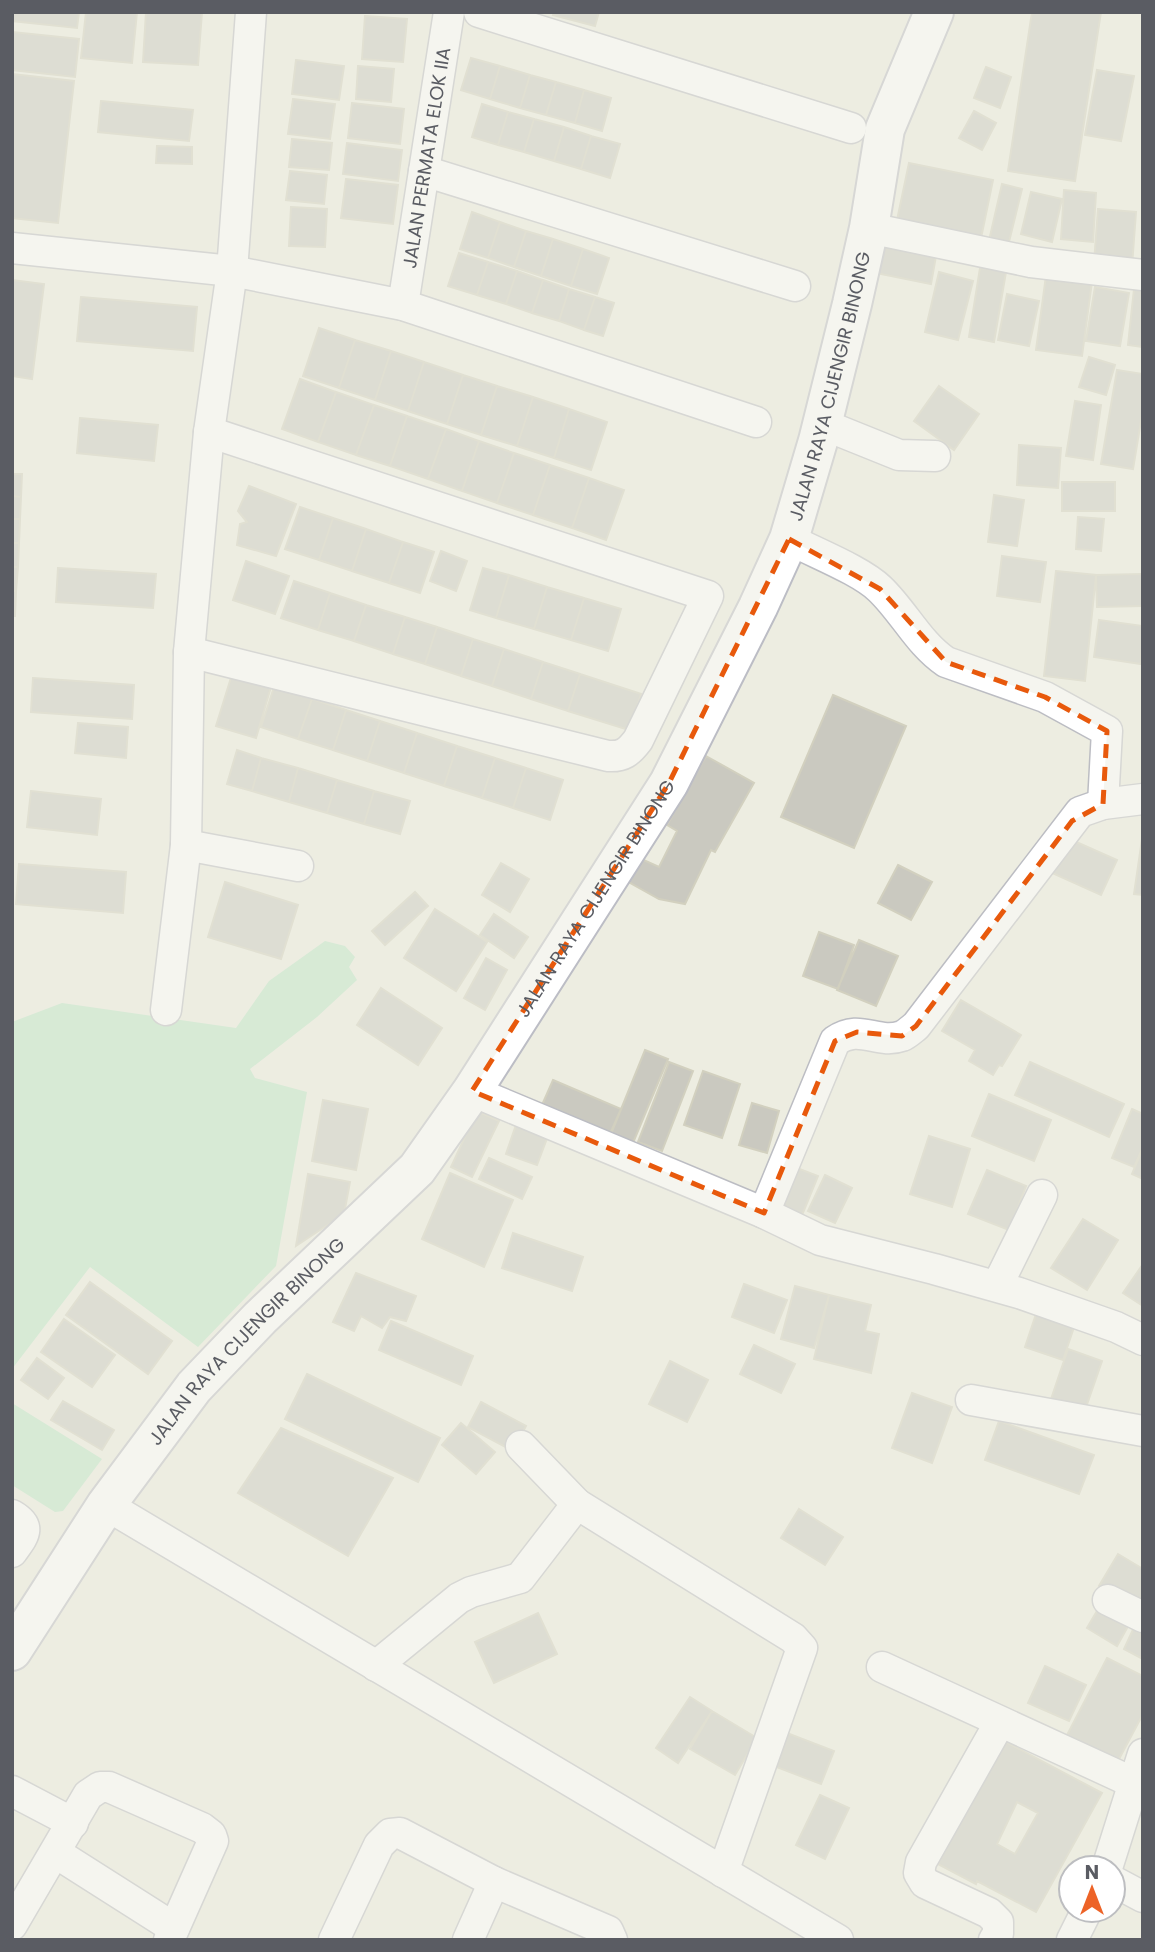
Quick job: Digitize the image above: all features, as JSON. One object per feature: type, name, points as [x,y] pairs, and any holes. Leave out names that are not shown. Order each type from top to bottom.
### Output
[{"type":"street","points":[[166,1010],[186,845],[190,652],[209,432],[232,271],[251,12]]},
{"type":"street","name":"JALAN PERMATA ELOK IIA","points":[[403,305],[449,12]]},
{"type":"street","points":[[479,12],[851,128]]},
{"type":"street","name":"JALAN RAYA CIJENGIR BINONG","points":[[12,1651],[107,1505],[194,1388],[260,1318],[417,1168],[472,1091],[669,783],[758,607],[789,539],[822,424],[869,228],[885,130],[934,12]]},
{"type":"street","points":[[424,171],[795,286]]},
{"type":"street","points":[[869,228],[1031,262],[1143,275]]},
{"type":"street","points":[[12,248],[232,271],[403,305],[756,422]]},
{"type":"street","points":[[822,424],[900,455],[936,456]]},
{"type":"street","points":[[190,652],[618,757],[629,752],[638,740],[708,596],[209,432]]},
{"type":"street","points":[[789,539],[866,578],[880,589],[934,654],[946,662],[1045,697],[1107,731],[1104,804]]},
{"type":"street","points":[[764,1213],[835,1041],[845,1034],[857,1032],[888,1038],[902,1036],[916,1026],[1080,812],[1089,807],[1143,799]]},
{"type":"street","points":[[186,845],[299,866]]},
{"type":"street","points":[[472,1091],[764,1213],[820,1240],[997,1286],[1116,1327],[1143,1340]]},
{"type":"street","points":[[997,1286],[1042,1195]]},
{"type":"street","points":[[971,1400],[1143,1432]]},
{"type":"street","points":[[521,1446],[577,1504],[793,1638],[802,1648],[723,1872]]},
{"type":"street","points":[[376,1666],[459,1598],[520,1578],[577,1504]]},
{"type":"street","points":[[107,1505],[838,1940]]},
{"type":"street","points":[[12,1552],[24,1534],[18,1519]]},
{"type":"street","points":[[1108,1600],[1143,1617]]},
{"type":"street","points":[[882,1667],[1134,1783]]},
{"type":"street","points":[[994,1940],[998,1934],[998,1922],[989,1913],[925,1883],[919,1873],[921,1863],[1000,1722]]},
{"type":"street","points":[[1111,1854],[1143,1755]]},
{"type":"street","points":[[12,1925],[93,1789],[108,1787],[202,1828],[211,1835],[213,1841],[171,1934],[56,1853]]},
{"type":"street","points":[[12,1791],[73,1823]]},
{"type":"street","points":[[334,1940],[379,1845],[390,1834],[400,1833],[494,1882],[608,1931],[612,1940]]},
{"type":"street","points":[[468,1940],[494,1882]]},
{"type":"street","points":[[1127,1888],[1143,1897]]},
{"type":"street","points":[[1072,1940],[1080,1924]]},
{"type":"highlighted area","points":[[789,539],[880,589],[946,662],[1045,697],[1107,731],[1103,804],[1072,821],[916,1026],[902,1036],[857,1032],[835,1041],[764,1213],[472,1091],[669,783]]},
{"type":"green space","points":[[325,941],[345,946],[355,957],[349,967],[357,980],[317,1017],[250,1069],[255,1078],[307,1092],[276,1266],[198,1347],[90,1267],[12,1369],[12,1022],[62,1003],[236,1028],[269,981]]},
{"type":"green space","points":[[12,1403],[102,1459],[63,1511],[55,1512],[12,1485]]},
{"type":"building","points":[[12,12],[79,12],[77,28],[12,21]]},
{"type":"building","points":[[86,12],[137,12],[132,63],[81,58]]},
{"type":"building","points":[[146,12],[202,12],[198,65],[143,62]]},
{"type":"building","points":[[554,12],[599,12],[595,26],[553,15]]},
{"type":"building","points":[[1032,12],[1101,12],[1075,181],[1008,171]]},
{"type":"building","points":[[365,16],[407,19],[403,62],[362,59]]},
{"type":"building","points":[[12,32],[79,39],[75,77],[12,70]]},
{"type":"building","points":[[471,58],[500,66],[490,99],[461,90]]},
{"type":"building","points":[[296,60],[344,66],[339,100],[292,94]]},
{"type":"building","points":[[358,66],[394,69],[391,102],[356,99]]},
{"type":"building","points":[[500,66],[530,75],[520,108],[490,99]]},
{"type":"building","points":[[986,67],[1011,77],[1000,108],[974,98]]},
{"type":"building","points":[[1097,70],[1134,76],[1121,141],[1085,135]]},
{"type":"building","points":[[12,74],[74,81],[58,223],[12,218]]},
{"type":"building","points":[[530,75],[556,82],[546,115],[520,108]]},
{"type":"building","points":[[556,82],[584,90],[575,123],[546,115]]},
{"type":"building","points":[[584,90],[611,98],[602,131],[575,123]]},
{"type":"building","points":[[293,99],[335,104],[330,139],[288,134]]},
{"type":"building","points":[[101,101],[193,110],[189,141],[98,132]]},
{"type":"building","points":[[352,103],[404,109],[400,144],[348,138]]},
{"type":"building","points":[[482,104],[508,112],[498,145],[472,137]]},
{"type":"building","points":[[974,111],[996,123],[982,150],[959,138]]},
{"type":"building","points":[[508,112],[534,119],[524,152],[498,145]]},
{"type":"building","points":[[534,119],[564,127],[554,161],[524,152]]},
{"type":"building","points":[[564,127],[591,136],[581,169],[554,161]]},
{"type":"building","points":[[591,136],[620,144],[610,178],[581,169]]},
{"type":"building","points":[[292,139],[332,143],[329,170],[289,167]]},
{"type":"building","points":[[347,143],[402,150],[398,181],[343,174]]},
{"type":"building","points":[[157,146],[192,147],[192,164],[156,163]]},
{"type":"building","points":[[909,163],[993,180],[980,243],[896,225]]},
{"type":"building","points":[[290,171],[327,175],[324,204],[286,200]]},
{"type":"building","points":[[346,179],[398,185],[393,224],[341,218]]},
{"type":"building","points":[[1002,184],[1022,189],[1007,250],[988,245]]},
{"type":"building","points":[[1064,190],[1096,193],[1093,242],[1061,239]]},
{"type":"building","points":[[1031,192],[1062,199],[1052,242],[1021,234]]},
{"type":"building","points":[[291,207],[327,209],[325,247],[289,246]]},
{"type":"building","points":[[1098,209],[1136,212],[1132,266],[1094,263]]},
{"type":"building","points":[[472,212],[500,222],[488,258],[460,249]]},
{"type":"building","points":[[500,222],[526,231],[514,267],[488,258]]},
{"type":"building","points":[[526,231],[553,239],[541,276],[514,267]]},
{"type":"building","points":[[878,234],[938,245],[931,284],[871,272]]},
{"type":"building","points":[[553,239],[583,249],[571,286],[541,276]]},
{"type":"building","points":[[583,249],[609,258],[597,294],[571,286]]},
{"type":"building","points":[[459,253],[488,262],[477,295],[448,286]]},
{"type":"building","points":[[488,262],[517,271],[506,304],[477,295]]},
{"type":"building","points":[[980,268],[1006,272],[994,342],[969,337]]},
{"type":"building","points":[[1047,268],[1093,274],[1082,356],[1036,350]]},
{"type":"building","points":[[517,271],[543,280],[532,313],[506,304]]},
{"type":"building","points":[[939,272],[973,281],[958,340],[925,332]]},
{"type":"building","points":[[12,280],[44,284],[32,379],[12,376]]},
{"type":"building","points":[[543,280],[569,289],[559,321],[532,313]]},
{"type":"building","points":[[1095,287],[1129,293],[1120,346],[1086,341]]},
{"type":"building","points":[[569,289],[595,297],[584,330],[559,321]]},
{"type":"building","points":[[1134,289],[1143,289],[1143,347],[1128,345]]},
{"type":"building","points":[[1007,294],[1039,301],[1029,346],[998,340]]},
{"type":"building","points":[[81,297],[197,307],[193,351],[77,341]]},
{"type":"building","points":[[595,297],[614,303],[603,336],[584,330]]},
{"type":"building","points":[[319,328],[355,340],[339,388],[303,376]]},
{"type":"building","points":[[355,340],[391,351],[375,400],[339,388]]},
{"type":"building","points":[[391,351],[424,362],[408,411],[375,400]]},
{"type":"building","points":[[1089,357],[1115,365],[1106,395],[1079,387]]},
{"type":"building","points":[[424,362],[463,375],[447,424],[408,411]]},
{"type":"building","points":[[1117,370],[1143,374],[1143,409],[1133,469],[1101,464]]},
{"type":"building","points":[[463,375],[497,386],[481,435],[447,424]]},
{"type":"building","points":[[300,379],[336,392],[318,442],[282,429]]},
{"type":"building","points":[[497,386],[533,397],[517,446],[481,435]]},
{"type":"building","points":[[939,386],[979,414],[954,450],[914,421]]},
{"type":"building","points":[[336,392],[374,405],[356,455],[318,442]]},
{"type":"building","points":[[533,397],[569,409],[554,458],[517,446]]},
{"type":"building","points":[[1075,401],[1101,405],[1093,460],[1066,456]]},
{"type":"building","points":[[374,405],[407,416],[390,466],[356,455]]},
{"type":"building","points":[[569,409],[607,422],[591,470],[554,458]]},
{"type":"building","points":[[407,416],[446,429],[428,479],[390,466]]},
{"type":"building","points":[[80,418],[158,425],[154,461],[77,453]]},
{"type":"building","points":[[446,429],[479,441],[462,491],[428,479]]},
{"type":"building","points":[[479,441],[514,453],[497,503],[462,491]]},
{"type":"building","points":[[1019,445],[1061,448],[1058,488],[1017,485]]},
{"type":"building","points":[[514,453],[550,465],[533,515],[497,503]]},
{"type":"building","points":[[550,465],[589,478],[572,528],[533,515]]},
{"type":"building","points":[[12,474],[22,474],[21,497],[12,496]]},
{"type":"building","points":[[589,478],[624,490],[606,540],[572,528]]},
{"type":"building","points":[[1062,482],[1115,482],[1115,511],[1062,511]]},
{"type":"building","points":[[249,486],[296,504],[276,556],[237,545],[240,524],[247,522],[238,511]]},
{"type":"building","points":[[994,495],[1024,500],[1017,546],[988,542]]},
{"type":"building","points":[[12,496],[21,497],[20,519],[12,519]]},
{"type":"building","points":[[300,507],[333,518],[319,560],[285,549]]},
{"type":"building","points":[[1078,517],[1104,519],[1101,551],[1076,549]]},
{"type":"building","points":[[333,518],[366,529],[352,571],[319,560]]},
{"type":"building","points":[[12,519],[20,519],[19,543],[12,543]]},
{"type":"building","points":[[366,529],[403,542],[389,583],[352,571]]},
{"type":"building","points":[[403,542],[434,552],[420,593],[389,583]]},
{"type":"building","points":[[12,543],[19,543],[18,567],[12,567]]},
{"type":"building","points":[[441,551],[467,561],[456,591],[430,581]]},
{"type":"building","points":[[1002,556],[1046,562],[1040,602],[997,596]]},
{"type":"building","points":[[246,561],[289,576],[275,614],[233,600]]},
{"type":"building","points":[[12,567],[18,567],[16,591],[12,591]]},
{"type":"building","points":[[58,568],[156,574],[153,608],[56,602]]},
{"type":"building","points":[[483,568],[509,575],[496,618],[470,610]]},
{"type":"building","points":[[1056,571],[1096,575],[1085,681],[1044,676]]},
{"type":"building","points":[[1143,574],[1143,606],[1097,607],[1096,575]]},
{"type":"building","points":[[509,575],[547,587],[534,629],[496,618]]},
{"type":"building","points":[[294,581],[330,593],[318,630],[281,618]]},
{"type":"building","points":[[547,587],[584,598],[571,640],[534,629]]},
{"type":"building","points":[[12,591],[16,591],[15,616],[12,616]]},
{"type":"building","points":[[330,593],[366,605],[354,641],[318,630]]},
{"type":"building","points":[[584,598],[621,609],[608,651],[571,640]]},
{"type":"building","points":[[366,605],[405,617],[393,654],[354,641]]},
{"type":"building","points":[[405,617],[437,627],[425,664],[393,654]]},
{"type":"building","points":[[1099,620],[1143,626],[1141,664],[1094,657]]},
{"type":"building","points":[[437,627],[473,639],[461,676],[425,664]]},
{"type":"building","points":[[473,639],[504,649],[492,686],[461,676]]},
{"type":"building","points":[[504,649],[543,662],[531,699],[492,686]]},
{"type":"building","points":[[543,662],[580,674],[568,711],[531,699]]},
{"type":"building","points":[[234,668],[273,680],[256,738],[216,726]]},
{"type":"building","points":[[580,674],[641,694],[629,730],[568,711]]},
{"type":"building","points":[[33,678],[134,685],[132,719],[31,712]]},
{"type":"building","points":[[274,687],[312,699],[298,739],[261,727]]},
{"type":"building","points":[[833,695],[906,726],[854,848],[781,817]]},
{"type":"building","points":[[312,699],[346,710],[333,750],[298,739]]},
{"type":"building","points":[[346,710],[380,721],[367,761],[333,750]]},
{"type":"building","points":[[380,721],[417,733],[404,773],[367,761]]},
{"type":"building","points":[[78,723],[128,727],[126,758],[75,753]]},
{"type":"building","points":[[417,733],[457,746],[444,786],[404,773]]},
{"type":"building","points":[[457,746],[495,758],[482,798],[444,786]]},
{"type":"building","points":[[237,750],[261,758],[252,791],[227,784]]},
{"type":"building","points":[[706,756],[754,783],[715,852],[711,850],[685,904],[659,899],[625,880],[635,856],[659,867],[677,831],[667,825]]},
{"type":"building","points":[[261,758],[298,768],[289,802],[252,791]]},
{"type":"building","points":[[495,758],[526,768],[513,808],[482,798]]},
{"type":"building","points":[[298,768],[337,780],[327,813],[289,802]]},
{"type":"building","points":[[526,768],[563,780],[550,820],[513,808]]},
{"type":"building","points":[[337,780],[374,791],[364,824],[327,813]]},
{"type":"building","points":[[31,791],[101,799],[97,835],[27,827]]},
{"type":"building","points":[[374,791],[410,801],[400,834],[364,824]]},
{"type":"building","points":[[1065,837],[1117,860],[1101,895],[1050,872]]},
{"type":"building","points":[[1143,839],[1143,895],[1134,894]]},
{"type":"building","points":[[501,863],[529,879],[510,912],[482,895]]},
{"type":"building","points":[[19,864],[126,872],[123,913],[16,904]]},
{"type":"building","points":[[898,865],[932,882],[911,920],[878,903]]},
{"type":"building","points":[[225,882],[298,905],[281,959],[208,937]]},
{"type":"building","points":[[415,892],[428,906],[385,945],[372,931]]},
{"type":"building","points":[[435,909],[487,942],[456,991],[404,958]]},
{"type":"building","points":[[494,914],[528,937],[514,958],[480,935]]},
{"type":"building","points":[[819,932],[854,945],[838,989],[803,976]]},
{"type":"building","points":[[859,940],[898,956],[876,1006],[837,990]]},
{"type":"building","points":[[486,958],[507,970],[485,1010],[464,998]]},
{"type":"building","points":[[381,988],[442,1028],[418,1065],[357,1025]]},
{"type":"building","points":[[961,1000],[1021,1035],[1002,1066],[999,1065],[993,1075],[969,1061],[975,1050],[942,1031]]},
{"type":"building","points":[[645,1050],[668,1059],[633,1143],[611,1134]]},
{"type":"building","points":[[669,1062],[693,1071],[662,1151],[638,1142]]},
{"type":"building","points":[[1030,1062],[1124,1104],[1109,1137],[1015,1095]]},
{"type":"building","points":[[703,1071],[740,1084],[722,1138],[684,1125]]},
{"type":"building","points":[[553,1080],[621,1109],[606,1143],[538,1114]]},
{"type":"building","points":[[989,1094],[1051,1120],[1034,1161],[972,1136]]},
{"type":"building","points":[[323,1100],[368,1109],[356,1170],[312,1161]]},
{"type":"building","points":[[752,1103],[779,1111],[767,1153],[739,1145]]},
{"type":"building","points":[[1132,1109],[1143,1114],[1143,1147],[1134,1167],[1112,1158]]},
{"type":"building","points":[[477,1111],[499,1121],[472,1177],[451,1167]]},
{"type":"building","points":[[517,1122],[549,1133],[537,1165],[506,1154]]},
{"type":"building","points":[[929,1136],[970,1149],[952,1207],[910,1194]]},
{"type":"building","points":[[1143,1148],[1143,1179],[1132,1174]]},
{"type":"building","points":[[489,1158],[532,1177],[522,1199],[479,1179]]},
{"type":"building","points":[[789,1165],[818,1176],[798,1225],[770,1214]]},
{"type":"building","points":[[987,1170],[1026,1186],[1009,1230],[968,1214]]},
{"type":"building","points":[[450,1173],[513,1200],[484,1267],[422,1239]]},
{"type":"building","points":[[308,1174],[350,1182],[344,1214],[296,1246]]},
{"type":"building","points":[[825,1175],[852,1188],[835,1223],[808,1211]]},
{"type":"building","points":[[1083,1219],[1118,1240],[1087,1290],[1051,1268]]},
{"type":"building","points":[[513,1233],[583,1257],[572,1291],[502,1268]]},
{"type":"building","points":[[1143,1264],[1143,1306],[1123,1293]]},
{"type":"building","points":[[356,1273],[416,1296],[406,1321],[390,1317],[382,1328],[361,1316],[354,1331],[333,1322]]},
{"type":"building","points":[[90,1282],[172,1341],[148,1374],[66,1315]]},
{"type":"building","points":[[744,1284],[787,1300],[774,1333],[732,1317]]},
{"type":"building","points":[[795,1286],[829,1295],[814,1348],[781,1339]]},
{"type":"building","points":[[829,1295],[871,1305],[865,1331],[879,1334],[871,1373],[814,1359]]},
{"type":"building","points":[[1039,1305],[1077,1318],[1063,1360],[1025,1347]]},
{"type":"building","points":[[64,1319],[115,1355],[92,1387],[41,1352]]},
{"type":"building","points":[[391,1321],[473,1356],[461,1385],[379,1350]]},
{"type":"building","points":[[754,1345],[795,1364],[781,1393],[740,1374]]},
{"type":"building","points":[[1068,1349],[1102,1361],[1083,1416],[1049,1405]]},
{"type":"building","points":[[37,1358],[64,1378],[48,1399],[21,1380]]},
{"type":"building","points":[[670,1361],[708,1380],[687,1422],[649,1404]]},
{"type":"building","points":[[307,1374],[440,1438],[418,1482],[285,1419]]},
{"type":"building","points":[[912,1393],[952,1407],[932,1463],[892,1448]]},
{"type":"building","points":[[63,1401],[114,1430],[102,1450],[51,1420]]},
{"type":"building","points":[[481,1402],[526,1426],[513,1451],[468,1427]]},
{"type":"building","points":[[999,1421],[1094,1455],[1079,1494],[985,1460]]},
{"type":"building","points":[[461,1423],[495,1452],[476,1474],[442,1445]]},
{"type":"building","points":[[281,1428],[393,1478],[348,1556],[238,1493]]},
{"type":"building","points":[[799,1509],[843,1537],[825,1565],[781,1538]]},
{"type":"building","points":[[1118,1554],[1143,1569],[1143,1611],[1099,1586]]},
{"type":"building","points":[[1101,1604],[1131,1621],[1117,1646],[1087,1628]]},
{"type":"building","points":[[538,1613],[557,1654],[494,1683],[475,1642]]},
{"type":"building","points":[[1136,1623],[1143,1626],[1143,1659],[1124,1649]]},
{"type":"building","points":[[1107,1658],[1143,1676],[1143,1714],[1118,1761],[1067,1735]]},
{"type":"building","points":[[1045,1666],[1086,1685],[1069,1721],[1028,1703]]},
{"type":"building","points":[[690,1697],[712,1711],[678,1763],[656,1748]]},
{"type":"building","points":[[712,1711],[757,1738],[735,1775],[690,1749]]},
{"type":"building","points":[[779,1730],[834,1751],[821,1784],[766,1763]]},
{"type":"building","points":[[1002,1740],[1102,1793],[1068,1854],[1057,1854],[1057,1874],[1036,1912],[977,1881],[976,1884],[938,1864]],"holes":[[[1017,1802],[1038,1813],[1015,1854],[997,1844]]]},
{"type":"building","points":[[820,1795],[849,1808],[825,1859],[796,1845]]}]
